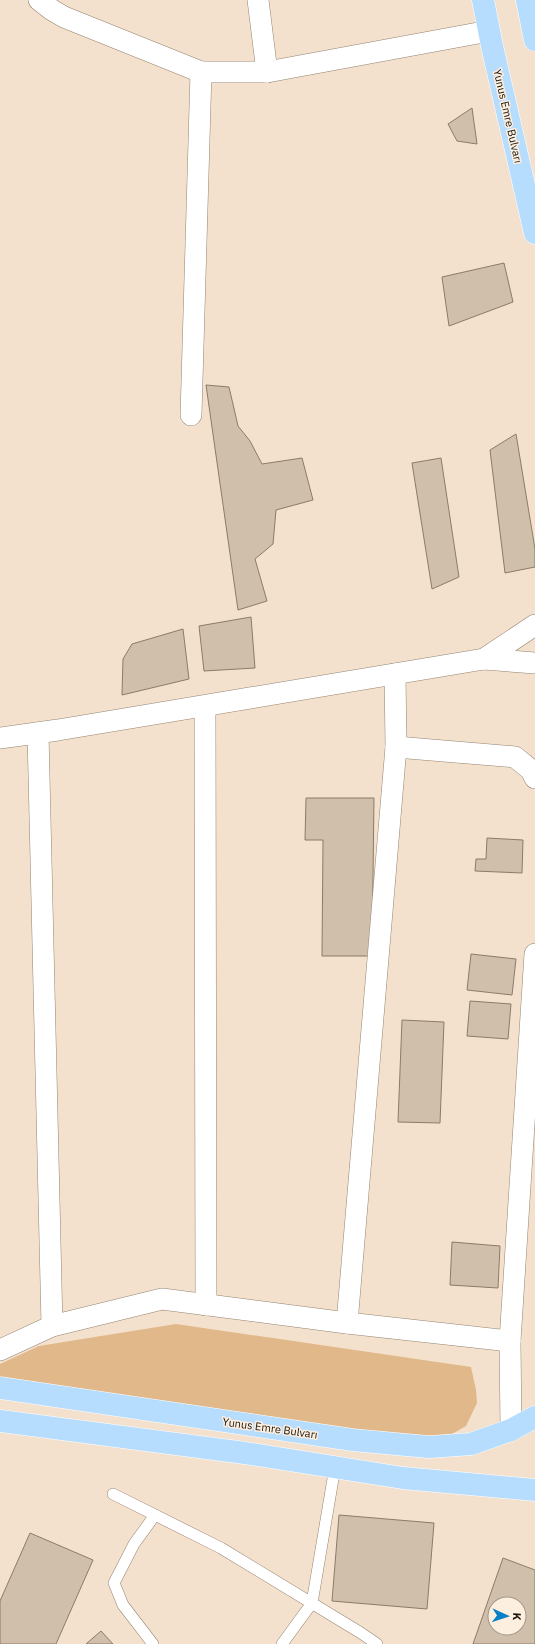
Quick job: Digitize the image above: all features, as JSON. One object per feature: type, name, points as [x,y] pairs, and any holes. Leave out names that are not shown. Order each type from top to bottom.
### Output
[{"type":"main road","name":"Yunus Emre Bulvarı","points":[[483,0],[535,232]]},
{"type":"main road","points":[[527,0],[535,40]]},
{"type":"main road","name":"Yunus Emre Bulvarı","points":[[0,1388],[353,1440],[429,1448],[471,1444],[511,1430],[535,1417]]},
{"type":"main road","points":[[0,1421],[237,1452],[403,1478],[535,1490]]},
{"type":"street","points":[[39,0],[64,17],[201,72],[267,72],[489,31]]},
{"type":"street","points":[[258,0],[267,72]]},
{"type":"street","points":[[191,415],[201,72]]},
{"type":"street","points":[[484,659],[535,625]]},
{"type":"street","points":[[0,738],[205,706],[484,659],[535,663]]},
{"type":"street","points":[[347,1323],[396,747],[395,674]]},
{"type":"street","points":[[205,706],[206,1305]]},
{"type":"street","points":[[38,733],[52,1326]]},
{"type":"street","points":[[396,747],[515,757],[532,770],[535,778]]},
{"type":"street","points":[[511,1430],[510,1341],[535,954]]},
{"type":"street","points":[[0,1350],[52,1326],[162,1299],[347,1323],[510,1341]]},
{"type":"lane","points":[[282,1644],[312,1603],[335,1467]]},
{"type":"lane","points":[[113,1494],[221,1548],[377,1644]]},
{"type":"lane","points":[[153,1644],[123,1605],[114,1583],[134,1544],[155,1515]]},
{"type":"shaded area","points":[[176,1324],[471,1367],[477,1403],[466,1426],[452,1434],[431,1437],[351,1430],[0,1377],[0,1364],[39,1346]]},
{"type":"building","points":[[472,108],[477,144],[457,141],[448,124]]},
{"type":"building","points":[[504,263],[513,302],[449,326],[442,277]]},
{"type":"building","points":[[206,385],[229,387],[238,426],[250,441],[262,464],[302,458],[313,500],[276,510],[273,544],[255,559],[267,601],[238,610]]},
{"type":"building","points":[[516,434],[535,549],[535,567],[505,573],[490,450]]},
{"type":"building","points":[[441,458],[459,577],[432,589],[412,463]]},
{"type":"building","points":[[251,617],[255,668],[204,671],[199,626]]},
{"type":"building","points":[[183,629],[189,679],[122,695],[123,659],[132,644]]},
{"type":"building","points":[[306,798],[374,798],[372,956],[322,956],[323,840],[305,840]]},
{"type":"building","points":[[487,838],[523,840],[522,873],[475,871],[476,859],[486,859]]},
{"type":"building","points":[[471,954],[516,959],[512,995],[467,990]]},
{"type":"building","points":[[470,1001],[511,1004],[508,1039],[467,1036]]},
{"type":"building","points":[[402,1020],[444,1022],[440,1123],[398,1122]]},
{"type":"building","points":[[452,1242],[500,1246],[498,1288],[450,1285]]},
{"type":"building","points":[[339,1515],[434,1523],[427,1609],[332,1601]]},
{"type":"building","points":[[30,1533],[93,1560],[56,1644],[0,1644],[0,1601]]},
{"type":"building","points":[[503,1558],[535,1570],[535,1644],[473,1644],[487,1604],[487,1636],[527,1636],[527,1596],[490,1596]]},
{"type":"building","points":[[101,1631],[113,1644],[86,1644]]}]
